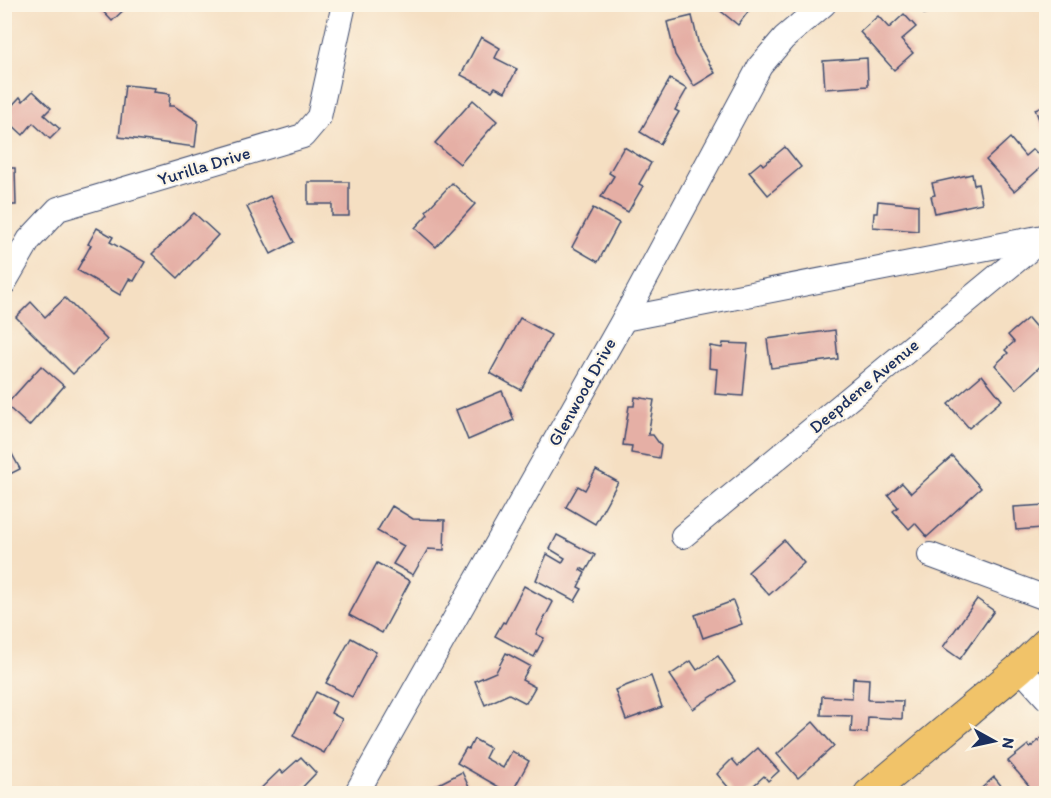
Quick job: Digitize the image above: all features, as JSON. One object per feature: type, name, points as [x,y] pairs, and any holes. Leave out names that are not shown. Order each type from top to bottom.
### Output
[{"type":"main road","points":[[895,794],[1036,677],[1047,643]]},
{"type":"main road","points":[[869,794],[1036,677]]},
{"type":"street","name":"Yurilla Drive","points":[[4,283],[29,240],[58,209],[303,136],[319,117],[344,4]]},
{"type":"street","name":"Glenwood Drive","points":[[356,794],[624,319],[760,66],[784,38],[824,4]]},
{"type":"street","name":"Deepdene Avenue","points":[[624,319],[1046,236]]},
{"type":"street","name":"Deepdene Avenue","points":[[683,536],[1046,236]]},
{"type":"street","points":[[930,555],[1047,598]]},
{"type":"building","points":[[96,4],[130,4],[112,21]]},
{"type":"building","points":[[712,4],[754,4],[738,25]]},
{"type":"building","points":[[921,4],[956,4],[956,5],[924,14]]},
{"type":"building","points":[[904,14],[916,27],[901,40],[913,53],[894,70],[860,32],[878,16],[889,28]]},
{"type":"building","points":[[692,16],[699,46],[715,73],[694,86],[675,55],[667,22]]},
{"type":"building","points":[[481,37],[500,48],[495,58],[517,69],[505,92],[495,87],[492,91],[461,75]]},
{"type":"building","points":[[867,58],[868,86],[825,89],[823,61]]},
{"type":"building","points":[[670,79],[687,89],[675,110],[679,112],[660,144],[640,132]]},
{"type":"building","points":[[125,85],[155,88],[154,92],[170,94],[169,106],[174,106],[198,121],[195,147],[119,137]]},
{"type":"building","points":[[33,91],[51,108],[44,115],[60,129],[50,139],[33,123],[23,135],[8,121],[13,115],[8,110],[20,97],[23,101]]},
{"type":"building","points":[[473,100],[497,121],[460,164],[435,143]]},
{"type":"building","points":[[1046,105],[1046,137],[1035,109]]},
{"type":"building","points":[[1010,138],[1025,156],[1033,149],[1046,163],[1014,191],[986,160]]},
{"type":"building","points":[[624,147],[651,163],[639,184],[643,186],[628,212],[601,197],[614,176],[609,173]]},
{"type":"building","points":[[785,147],[801,167],[768,195],[749,172],[761,162],[763,165]]},
{"type":"building","points":[[4,168],[15,168],[16,205],[4,205]]},
{"type":"building","points":[[972,174],[974,185],[978,184],[982,203],[935,213],[931,196],[935,195],[932,183]]},
{"type":"building","points":[[308,182],[349,182],[349,216],[332,216],[332,204],[308,204]]},
{"type":"building","points":[[452,183],[475,204],[436,247],[415,228],[428,214],[426,211]]},
{"type":"building","points":[[270,196],[294,242],[271,254],[247,207]]},
{"type":"building","points":[[878,201],[918,205],[918,231],[873,227]]},
{"type":"building","points":[[593,208],[619,223],[598,262],[572,247]]},
{"type":"building","points":[[194,213],[218,235],[178,278],[152,254]]},
{"type":"building","points":[[97,228],[113,237],[110,242],[145,262],[134,281],[129,279],[120,295],[77,270],[91,245],[88,244]]},
{"type":"building","points":[[65,298],[107,340],[73,374],[16,317],[31,302],[45,317]]},
{"type":"building","points":[[520,318],[551,335],[521,390],[490,373]]},
{"type":"building","points":[[1028,318],[1046,339],[1046,361],[1016,389],[995,365],[1008,353],[1005,350],[1014,342],[1008,335]]},
{"type":"building","points":[[835,330],[838,359],[771,368],[767,339]]},
{"type":"building","points":[[723,343],[748,344],[743,396],[715,394],[717,369],[709,368],[710,346],[722,348]]},
{"type":"building","points":[[41,366],[64,386],[29,426],[6,405]]},
{"type":"building","points":[[982,375],[1002,400],[969,428],[948,404]]},
{"type":"building","points":[[502,391],[514,420],[468,440],[456,410]]},
{"type":"building","points":[[635,397],[654,400],[648,435],[653,435],[661,446],[659,458],[631,453],[632,446],[623,445],[629,406],[634,406]]},
{"type":"building","points":[[4,439],[20,469],[4,477]]},
{"type":"building","points":[[952,456],[981,488],[927,537],[915,523],[909,529],[893,511],[898,507],[888,495],[902,483],[911,493]]},
{"type":"building","points":[[596,470],[618,482],[595,524],[566,507],[578,486],[585,490]]},
{"type":"building","points":[[1046,505],[1046,537],[1043,538],[1042,528],[1016,530],[1014,507]]},
{"type":"building","points":[[392,506],[413,519],[445,520],[444,550],[428,549],[413,575],[393,564],[404,546],[377,531]]},
{"type":"building","points":[[557,535],[595,555],[586,571],[581,568],[580,570],[585,573],[578,587],[582,589],[575,601],[536,580],[547,554],[562,563],[565,558],[550,549]]},
{"type":"building","points":[[784,540],[804,563],[769,595],[748,572]]},
{"type":"building","points":[[377,563],[410,581],[382,633],[349,615]]},
{"type":"building","points":[[524,586],[553,602],[536,634],[544,638],[534,657],[495,636],[503,622],[505,623]]},
{"type":"building","points":[[977,599],[994,611],[960,659],[943,647]]},
{"type":"building","points":[[733,601],[742,624],[703,638],[695,615]]},
{"type":"building","points":[[351,638],[376,652],[352,697],[326,683]]},
{"type":"building","points":[[506,653],[530,666],[522,680],[535,687],[526,703],[509,694],[485,705],[475,681],[496,672]]},
{"type":"building","points":[[718,656],[735,681],[693,709],[670,675],[691,661],[697,670]]},
{"type":"building","points":[[651,676],[662,707],[626,720],[615,690]]},
{"type":"building","points":[[853,678],[869,679],[868,700],[903,701],[902,719],[868,717],[867,733],[851,732],[852,716],[821,715],[822,696],[852,698]]},
{"type":"building","points":[[316,692],[336,702],[331,713],[342,719],[324,753],[293,736]]},
{"type":"building","points":[[813,722],[834,746],[798,778],[777,754]]},
{"type":"building","points":[[1046,734],[1046,786],[1036,794],[1008,761],[1028,745],[1030,748]]},
{"type":"building","points":[[474,739],[490,748],[485,758],[503,768],[512,751],[529,761],[511,794],[457,763]]},
{"type":"building","points":[[758,748],[779,771],[768,781],[764,776],[744,794],[734,794],[717,774],[732,759],[738,766]]},
{"type":"building","points":[[301,757],[316,773],[296,794],[255,794],[280,770],[283,773]]},
{"type":"building","points":[[462,772],[472,794],[419,794]]},
{"type":"building","points":[[994,777],[1008,794],[975,794]]}]
